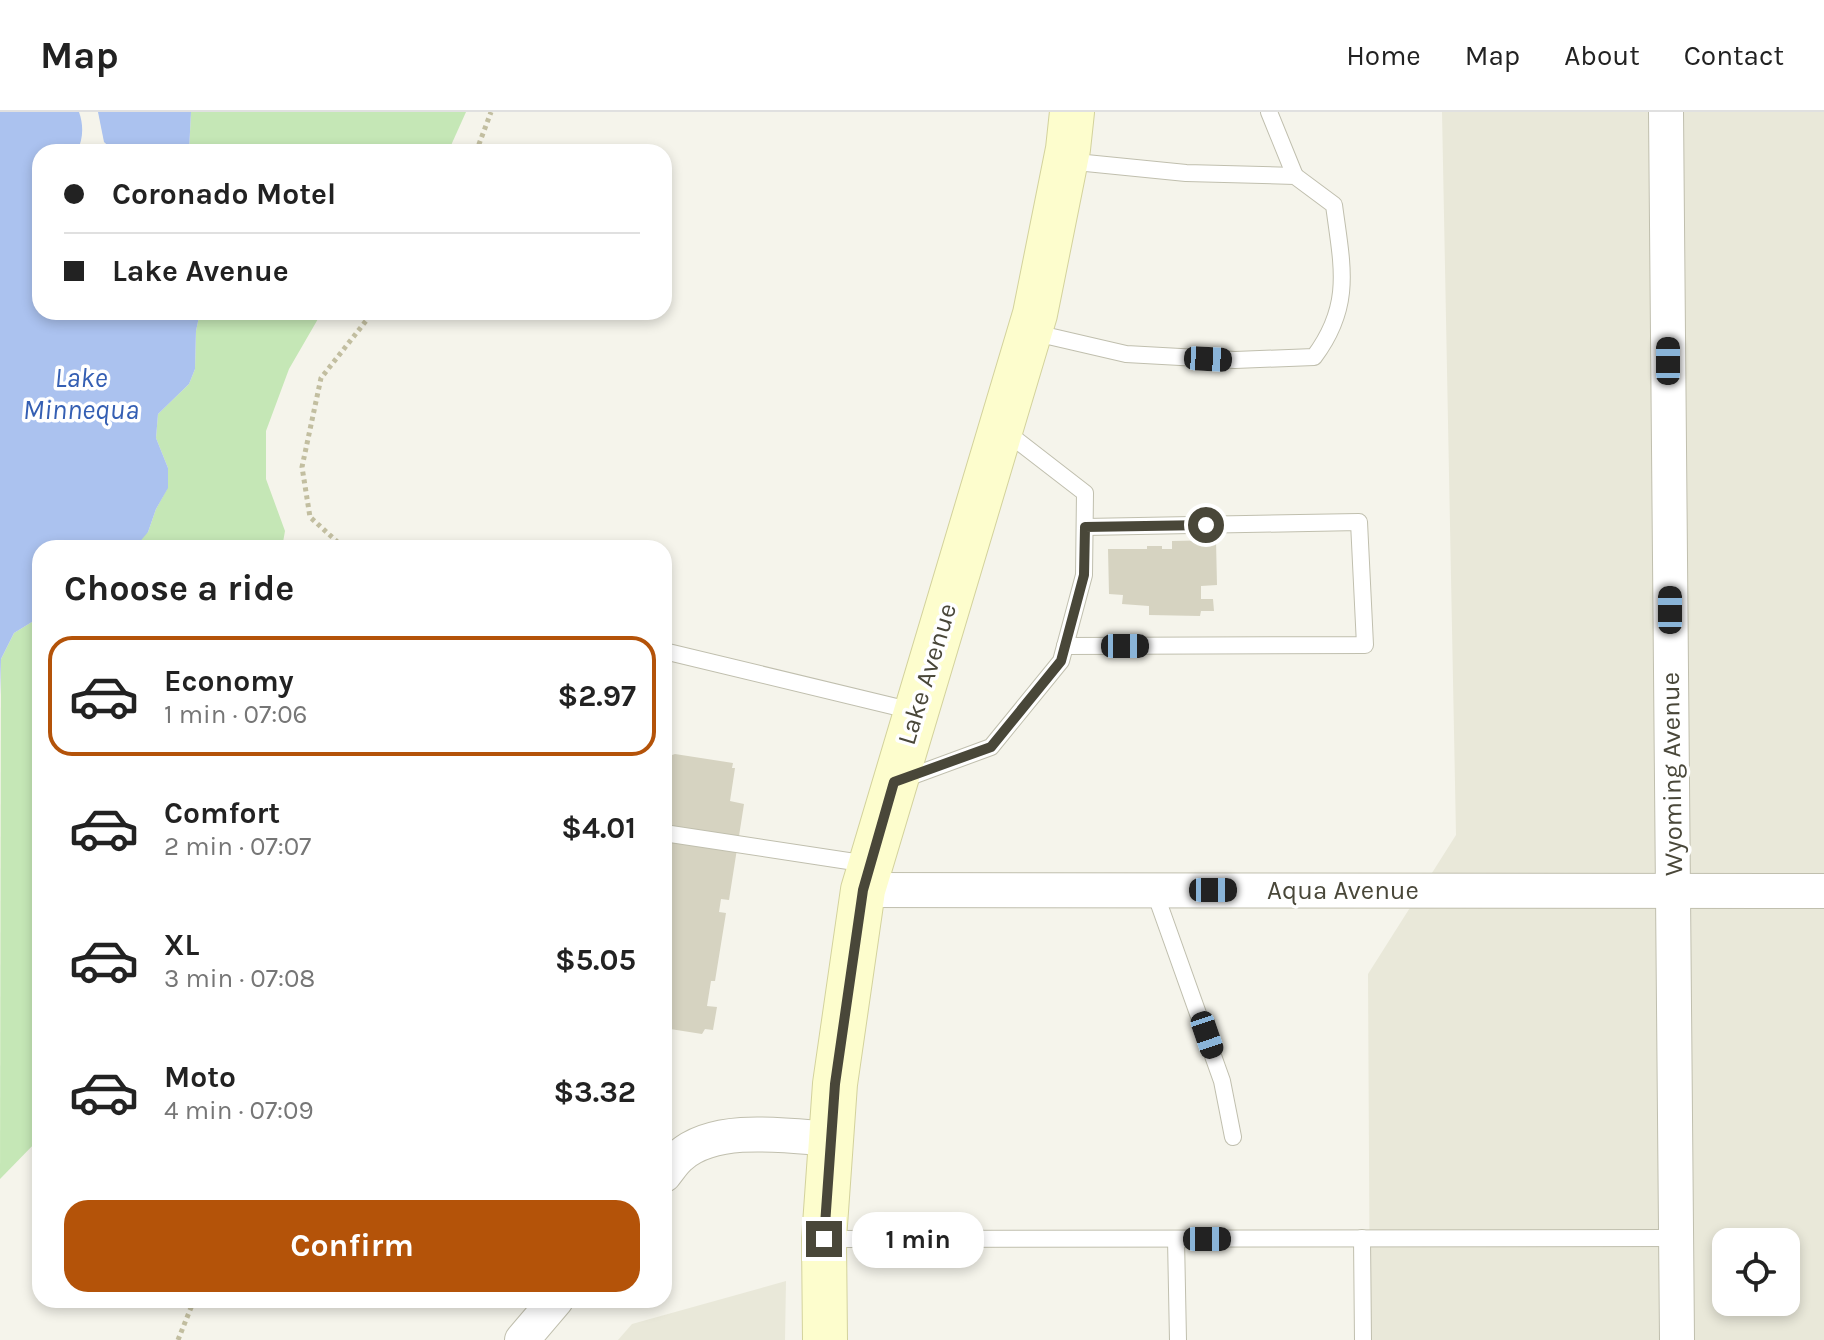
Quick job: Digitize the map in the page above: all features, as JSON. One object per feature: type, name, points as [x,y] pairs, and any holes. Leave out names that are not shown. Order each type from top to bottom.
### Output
[{"type":"main road","name":"Lake Avenue","points":[[825,1340],[824,1239],[835,1084],[866,877],[1029,332],[1066,161],[1072,112]]},
{"type":"street","name":"Wyoming Avenue","points":[[1666,112],[1677,1340]]},
{"type":"street","name":"Aqua Avenue","points":[[866,877],[1154,890],[1824,891]]},
{"type":"street","points":[[672,1166],[682,1154],[721,1136],[766,1134],[832,1139]]},
{"type":"street","points":[[522,1340],[549,1308]]},
{"type":"lane","points":[[1029,332],[1126,354],[1235,360],[1314,357],[1331,334],[1344,280],[1334,205],[1295,176],[1269,112]]},
{"type":"lane","points":[[1066,161],[1186,173],[1295,176]]},
{"type":"lane","points":[[894,782],[991,747],[1061,661],[1084,575],[1085,493],[1000,428]]},
{"type":"lane","points":[[1065,646],[1365,645],[1359,522],[1085,527]]},
{"type":"lane","points":[[672,653],[915,712]]},
{"type":"lane","points":[[672,835],[866,877]]},
{"type":"lane","points":[[1154,890],[1222,1081],[1233,1137]]},
{"type":"lane","points":[[1362,1238],[1363,1340]]},
{"type":"lane","points":[[824,1239],[1676,1238]]},
{"type":"lane","points":[[1176,1239],[1178,1340]]},
{"type":"path","points":[[479,144],[491,112]]},
{"type":"path","points":[[335,540],[310,517],[302,467],[321,378],[367,320]]},
{"type":"path","points":[[178,1340],[191,1308]]},
{"type":"shaded area","points":[[1442,112],[1824,112],[1824,1340],[1370,1340],[1368,974],[1456,835]]},
{"type":"shaded area","points":[[786,1281],[785,1340],[618,1340],[632,1324]]},
{"type":"green space","points":[[191,112],[466,112],[452,144],[189,144]]},
{"type":"green space","points":[[198,320],[317,320],[289,369],[266,431],[266,479],[285,531],[283,540],[130,540],[148,532],[167,489],[168,468],[156,438],[158,414],[189,384],[195,369]]},
{"type":"green space","points":[[32,622],[32,1146],[0,1179],[1,659],[14,633]]},
{"type":"water","name":"Lake Minnequa","points":[[0,112],[79,112],[82,122],[80,144],[32,144],[32,320],[198,320],[195,369],[189,384],[158,414],[156,438],[168,468],[168,488],[141,540],[32,540],[32,622],[14,633],[1,659],[0,695]]},
{"type":"water","points":[[98,112],[191,112],[189,144],[104,142]]},
{"type":"building","points":[[1216,540],[1217,585],[1201,586],[1201,599],[1213,599],[1214,611],[1201,611],[1200,616],[1149,615],[1149,606],[1122,604],[1123,595],[1109,594],[1108,549],[1162,546],[1162,549],[1172,549],[1172,541]]},
{"type":"building","points":[[672,755],[733,763],[730,801],[744,804],[729,900],[721,899],[719,912],[726,913],[715,981],[711,981],[707,1006],[717,1007],[713,1030],[705,1029],[702,1034],[672,1029]]},
{"type":"route","points":[[824,1239],[835,1084],[863,890],[894,782],[991,747],[1061,661],[1084,575],[1085,527],[1206,525]]}]
